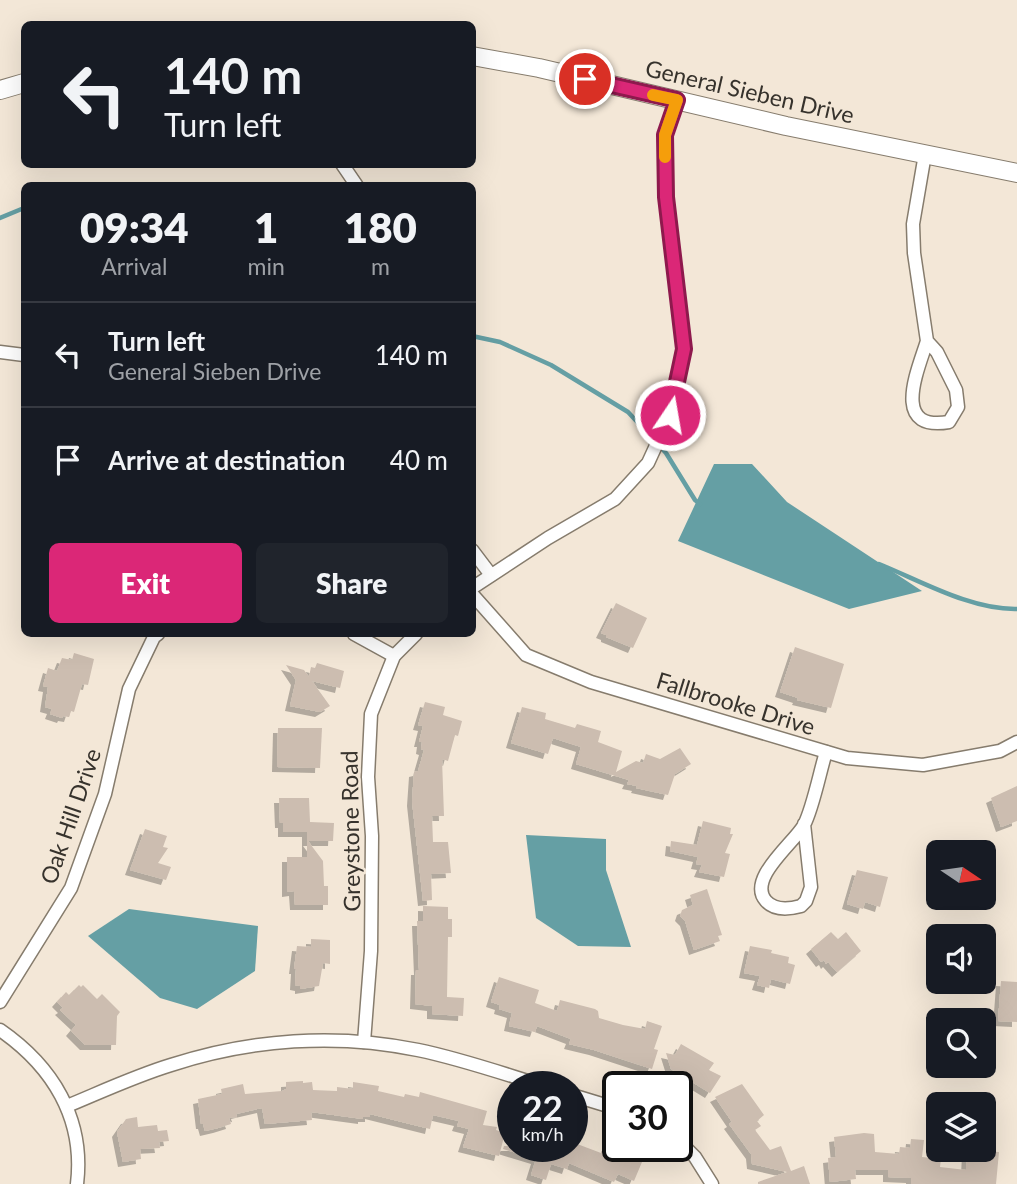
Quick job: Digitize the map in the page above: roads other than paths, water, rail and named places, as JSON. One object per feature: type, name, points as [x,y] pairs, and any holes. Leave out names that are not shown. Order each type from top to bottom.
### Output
[{"type":"street","name":"General Sieben Drive","points":[[476,57],[539,68],[1017,173]]},
{"type":"street","points":[[0,90],[21,84]]},
{"type":"street","points":[[476,585],[548,538],[615,499],[648,463],[670,415],[684,349],[666,197],[665,135],[677,100]]},
{"type":"street","points":[[925,154],[913,224],[914,253],[928,341],[912,387],[912,404],[916,414],[926,422],[949,422],[958,407],[957,398],[949,373],[928,341]]},
{"type":"street","points":[[0,352],[21,355]]},
{"type":"street","points":[[476,556],[491,576]]},
{"type":"street","name":"Fallbrooke Drive","points":[[476,599],[526,655],[591,682],[847,758],[923,765],[1000,751],[1017,742]]},
{"type":"street","name":"Oak Hill Drive","points":[[0,1002],[71,888],[105,794],[129,688],[154,637]]},
{"type":"street","points":[[359,637],[394,656]]},
{"type":"street","name":"Greystone Road","points":[[364,1042],[371,951],[372,836],[368,777],[371,714],[394,656],[413,637]]},
{"type":"street","points":[[804,824],[811,887],[809,896],[801,906],[785,909],[775,907],[768,904],[763,897],[762,885],[768,869],[804,824],[826,752]]},
{"type":"street","points":[[0,1030],[37,1060],[66,1106],[78,1151],[77,1184]]},
{"type":"street","points":[[66,1106],[167,1065],[225,1050],[309,1040],[364,1042],[442,1055],[497,1072]]},
{"type":"street","points":[[693,1155],[712,1184]]},
{"type":"water","points":[[714,464],[752,464],[787,502],[922,591],[849,609],[678,541]]},
{"type":"water","points":[[526,835],[606,839],[606,870],[631,947],[578,946],[536,918]]},
{"type":"water","points":[[129,909],[258,926],[255,971],[197,1009],[160,998],[88,936]]},
{"type":"waterway","points":[[0,218],[21,209]]},
{"type":"waterway","points":[[476,337],[500,342],[551,365],[628,412],[666,453],[700,504]]},
{"type":"waterway","points":[[879,564],[964,600],[1017,609]]}]
